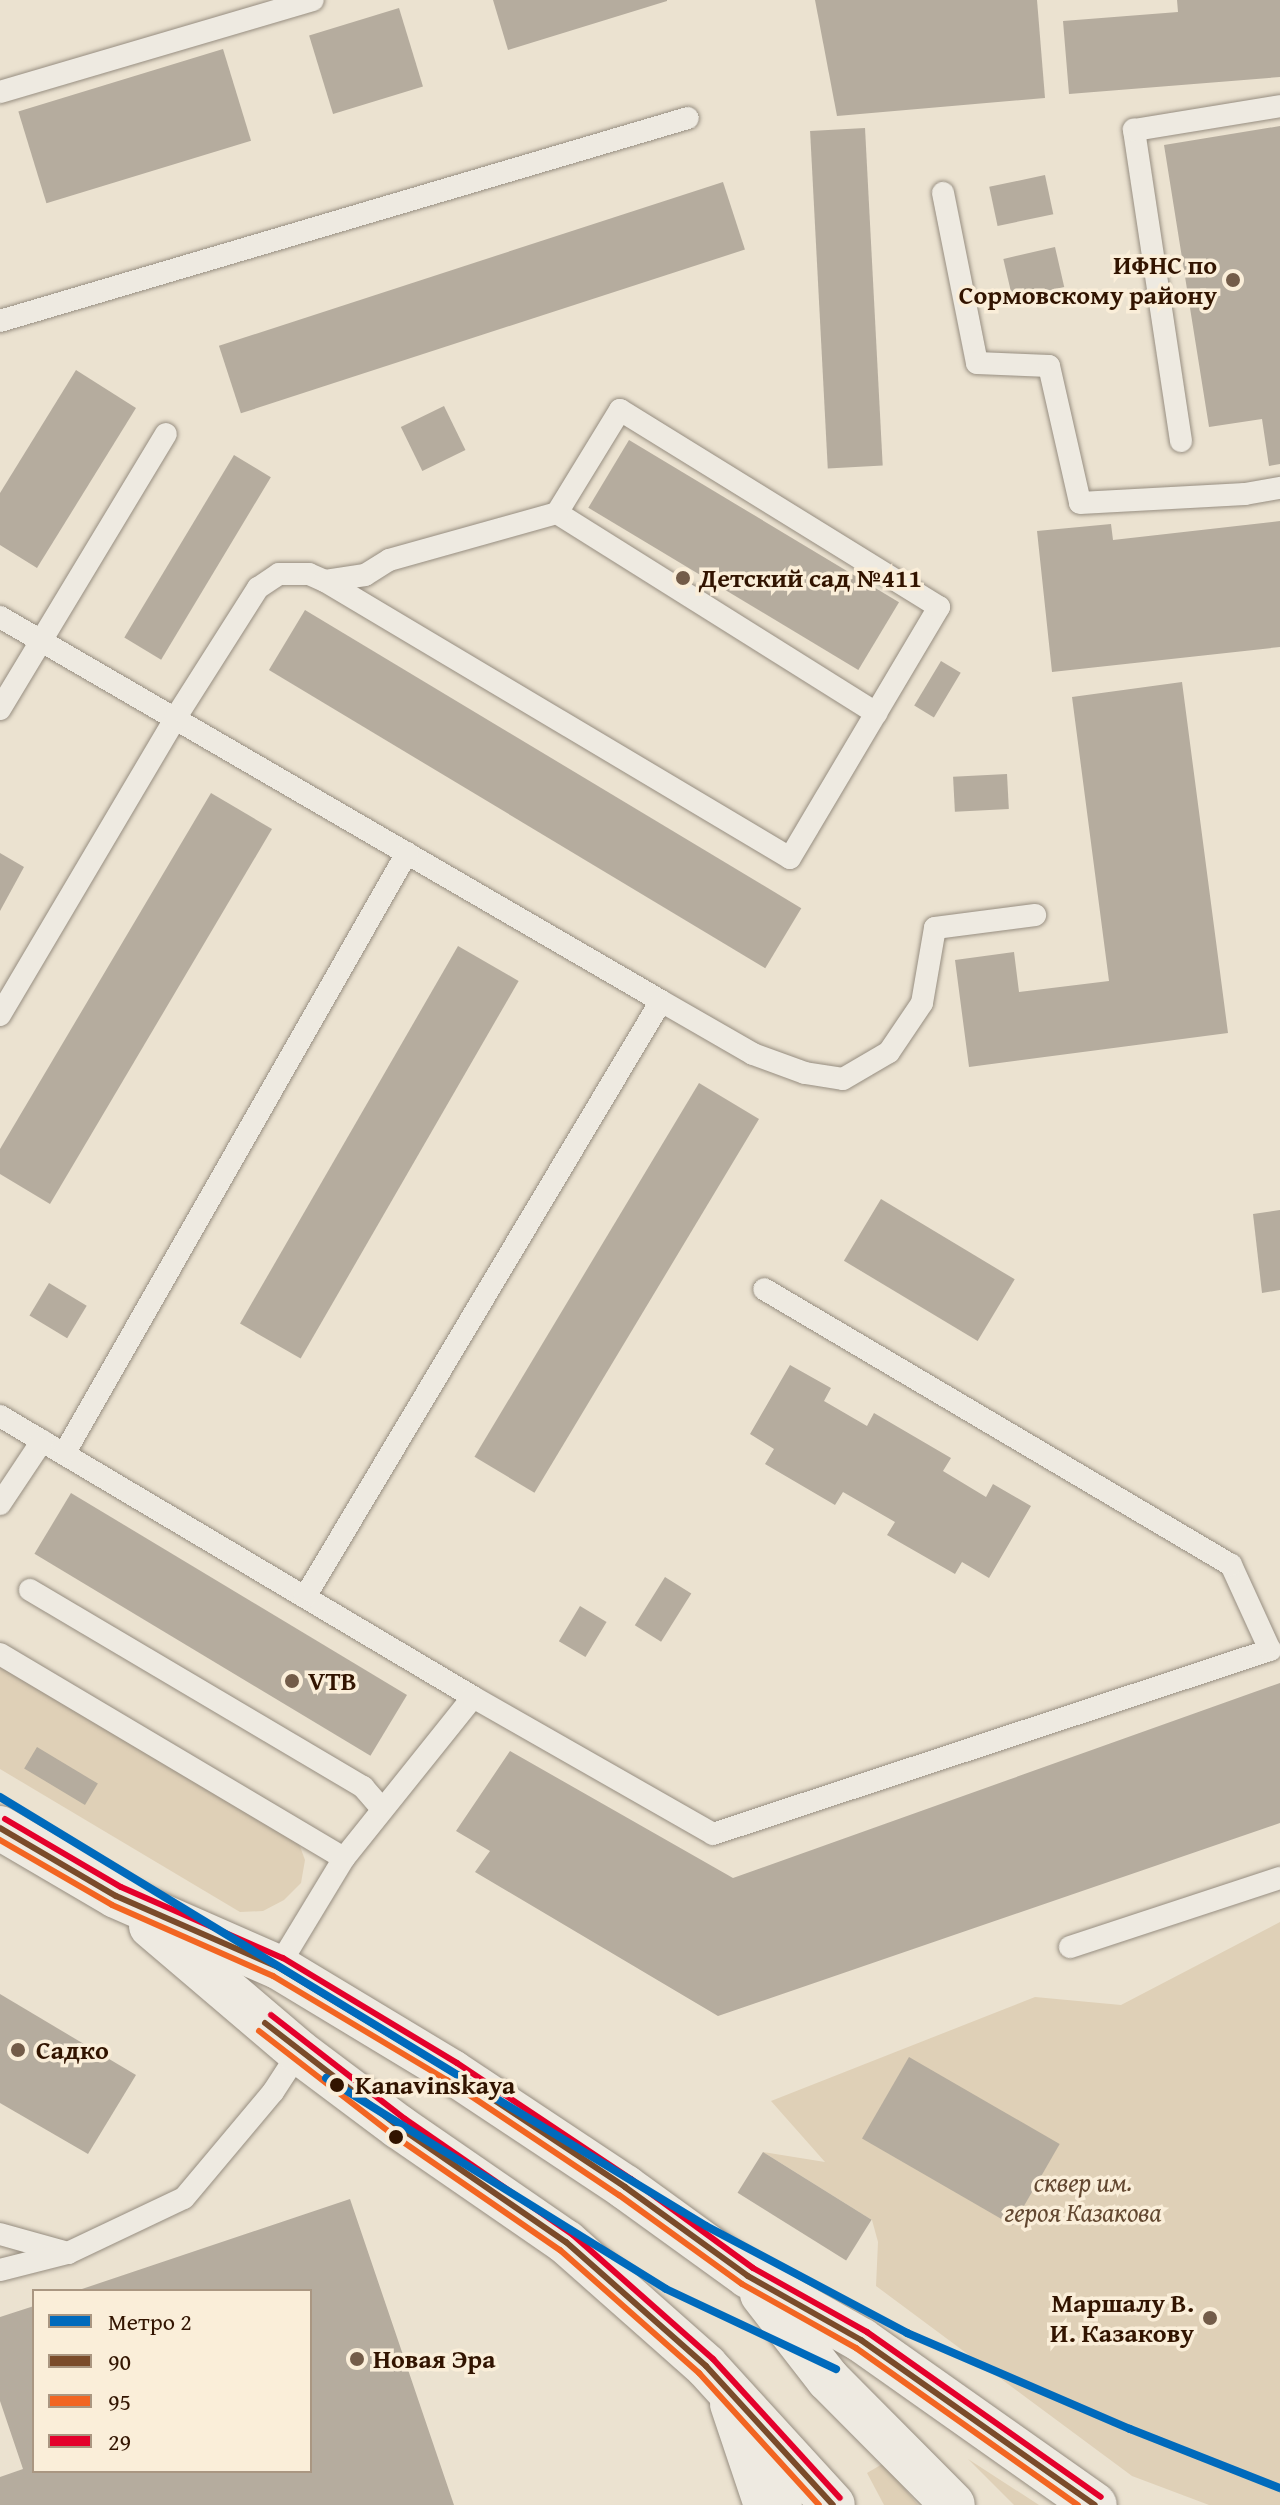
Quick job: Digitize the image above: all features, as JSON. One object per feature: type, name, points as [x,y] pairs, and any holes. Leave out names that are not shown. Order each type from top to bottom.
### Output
[{"type":"main road","points":[[0,1828],[116,1896],[278,1967],[452,2072],[625,2187],[748,2276],[861,2340],[1095,2505]]},
{"type":"main road","points":[[116,1896],[299,2052],[399,2127],[566,2242],[706,2366],[833,2505]]},
{"type":"main road","points":[[748,2276],[828,2379],[953,2505]]},
{"type":"main road","points":[[727,2390],[766,2505]]},
{"type":"lane","points":[[0,92],[313,0]]},
{"type":"lane","points":[[1181,441],[1134,130],[1280,106]]},
{"type":"lane","points":[[0,321],[688,118]]},
{"type":"lane","points":[[943,193],[977,363],[1049,366],[1080,503],[1245,494],[1280,488]]},
{"type":"lane","points":[[0,1015],[176,717],[258,588],[279,574],[309,574],[325,581],[790,858],[939,607],[620,410],[557,513],[389,560],[365,575],[325,581]]},
{"type":"lane","points":[[0,709],[166,434]]},
{"type":"lane","points":[[557,513],[876,713]]},
{"type":"lane","points":[[0,617],[753,1054],[805,1073],[843,1079],[889,1052],[922,1003],[935,928],[1035,915]]},
{"type":"lane","points":[[64,1454],[407,853]]},
{"type":"lane","points":[[305,1597],[661,1001]]},
{"type":"lane","points":[[0,1416],[473,1697],[713,1834],[1275,1648],[1231,1565],[764,1289]]},
{"type":"lane","points":[[0,1504],[42,1441]]},
{"type":"lane","points":[[30,1590],[363,1787],[382,1809]]},
{"type":"lane","points":[[0,1654],[344,1858]]},
{"type":"lane","points":[[278,1967],[344,1858],[473,1697]]},
{"type":"lane","points":[[1070,1947],[1280,1878]]},
{"type":"lane","points":[[0,2270],[68,2253],[184,2198],[273,2092],[299,2052]]},
{"type":"lane","points":[[0,2234],[68,2253]]},
{"type":"lane","points":[[777,2442],[791,2505]]},
{"type":"green space","points":[[0,1663],[298,1841],[305,1860],[301,1883],[284,1900],[263,1911],[240,1912],[0,1769]]},
{"type":"green space","name":"сквер им. героя Казакова","points":[[1280,1922],[1280,2505],[1209,2505],[1132,2476],[876,2286],[878,2242],[872,2220],[763,2152],[825,2162],[771,2101],[1035,1997],[1121,2005]]},
{"type":"green space","points":[[968,2459],[1039,2505],[1014,2505]]},
{"type":"green space","points":[[884,2463],[918,2505],[884,2505],[867,2473]]},
{"type":"building","points":[[493,0],[667,0],[667,1],[508,50]]},
{"type":"building","points":[[815,0],[1037,0],[1045,98],[837,116]]},
{"type":"building","points":[[1177,0],[1280,0],[1280,77],[1069,94],[1063,21],[1178,12]]},
{"type":"building","points":[[399,8],[423,86],[333,114],[309,35]]},
{"type":"building","points":[[223,49],[251,141],[46,203],[18,112]]},
{"type":"building","name":"ИФНС по Сормовскому району","points":[[1280,126],[1280,464],[1269,466],[1262,419],[1209,427],[1164,145]]},
{"type":"building","points":[[865,128],[883,466],[828,468],[810,131]]},
{"type":"building","points":[[1045,175],[1053,214],[998,226],[989,187]]},
{"type":"building","points":[[723,182],[745,250],[241,413],[219,346]]},
{"type":"building","points":[[1055,247],[1064,287],[1013,299],[1003,259]]},
{"type":"building","points":[[76,370],[136,408],[37,568],[0,545],[0,493]]},
{"type":"building","points":[[444,406],[465,450],[422,471],[401,427]]},
{"type":"building","points":[[629,440],[899,602],[858,670],[588,508]]},
{"type":"building","points":[[234,455],[271,477],[161,660],[124,638]]},
{"type":"building","points":[[1280,521],[1280,647],[1052,672],[1037,531],[1111,524],[1113,540]]},
{"type":"building","points":[[305,610],[801,908],[765,968],[269,670]]},
{"type":"building","points":[[941,661],[961,673],[934,717],[914,706]]},
{"type":"building","points":[[1182,682],[1228,1033],[969,1067],[955,960],[1014,952],[1019,992],[1109,981],[1072,697]]},
{"type":"building","points":[[1007,774],[1009,809],[955,812],[953,777]]},
{"type":"building","points":[[211,793],[272,829],[50,1204],[0,1174],[0,1149]]},
{"type":"building","points":[[0,853],[24,867],[0,911]]},
{"type":"building","points":[[458,946],[519,981],[301,1359],[240,1324]]},
{"type":"building","points":[[699,1083],[759,1119],[534,1493],[474,1457]]},
{"type":"building","points":[[881,1199],[1015,1279],[978,1341],[844,1261]]},
{"type":"building","points":[[1280,1210],[1280,1290],[1262,1293],[1253,1214]]},
{"type":"building","points":[[49,1283],[87,1306],[67,1338],[29,1316]]},
{"type":"building","points":[[790,1365],[831,1388],[824,1401],[867,1426],[874,1413],[951,1458],[943,1471],[986,1497],[993,1484],[1031,1506],[989,1578],[962,1562],[955,1574],[887,1535],[895,1522],[843,1492],[835,1505],[765,1464],[774,1449],[750,1434]]},
{"type":"building","points":[[71,1493],[407,1695],[370,1756],[34,1554]]},
{"type":"building","points":[[665,1577],[691,1593],[661,1642],[635,1625]]},
{"type":"building","points":[[580,1606],[607,1622],[585,1657],[559,1641]]},
{"type":"building","points":[[1280,1683],[1280,1823],[718,2016],[475,1872],[490,1851],[456,1831],[510,1751],[733,1878]]},
{"type":"building","points":[[37,1747],[98,1784],[85,1805],[24,1768]]},
{"type":"building","points":[[0,1994],[136,2075],[88,2154],[0,2103]]},
{"type":"building","points":[[909,2057],[1060,2144],[1013,2225],[862,2138]]},
{"type":"building","points":[[763,2152],[872,2220],[846,2261],[738,2193]]},
{"type":"building","name":"Новая Эра","points":[[350,2199],[454,2505],[0,2505],[0,2477],[23,2469],[0,2401],[0,2317],[32,2307],[32,2473],[312,2473],[312,2289],[82,2289]]},
{"type":"metro line","name":"2","points":[[0,1797],[706,2226],[907,2333],[1130,2429],[1280,2488]]},
{"type":"metro line","name":"2","points":[[326,2078],[666,2289],[836,2369]]},
{"type":"transit line","name":"29","points":[[5,1819],[121,1887],[283,1958],[457,2063],[631,2179],[753,2268],[867,2332],[1101,2497]]},
{"type":"transit line","name":"90","points":[[0,1828],[116,1896],[278,1967],[452,2072],[625,2187],[748,2276],[861,2340],[1095,2505]]},
{"type":"transit line","name":"95","points":[[0,1840],[112,1905],[273,1976],[447,2080],[619,2195],[742,2284],[856,2348],[1078,2505]]},
{"type":"transit line","name":"29","points":[[271,2015],[405,2119],[573,2235],[713,2359],[840,2498]]},
{"type":"transit line","name":"90","points":[[265,2023],[399,2127],[566,2242],[706,2366],[833,2505]]},
{"type":"transit line","name":"95","points":[[259,2031],[393,2135],[560,2250],[699,2373],[819,2505]]},
{"type":"place","name":"ИФНС по Сормовскому району","points":[[1233,280]]},
{"type":"place","name":"Детский сад №411","points":[[683,578]]},
{"type":"place","name":"VTB","points":[[292,1681]]},
{"type":"place","name":"Садко","points":[[18,2050]]},
{"type":"place","name":"Kanavinskaya","points":[[337,2085]]},
{"type":"place","name":"Маршалу В. И. Казакову","points":[[1210,2318]]},
{"type":"place","name":"Новая Эра","points":[[357,2359]]}]
